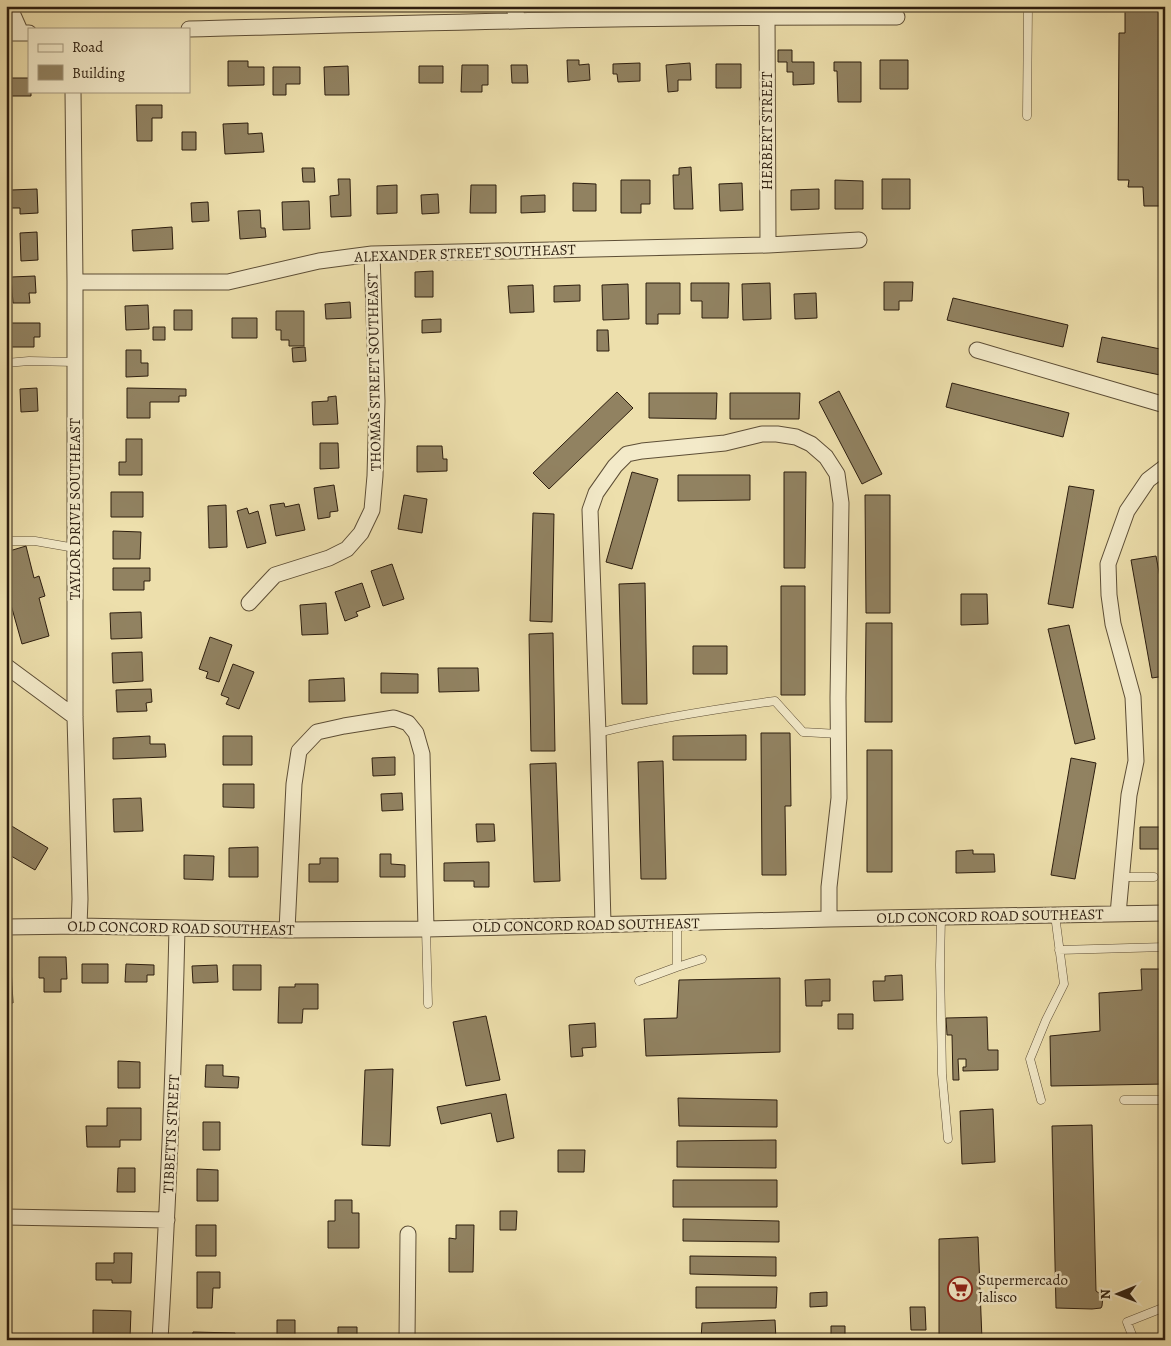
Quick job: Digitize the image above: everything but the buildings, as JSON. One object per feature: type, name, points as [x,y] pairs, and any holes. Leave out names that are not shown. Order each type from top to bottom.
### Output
[{"type":"street","points":[[10,6],[19,33]]},
{"type":"street","points":[[513,6],[520,21]]},
{"type":"street","points":[[190,29],[767,16],[897,17]]},
{"type":"street","name":"HERBERT STREET","points":[[767,16],[768,245]]},
{"type":"street","name":"TAYLOR DRIVE SOUTHEAST","points":[[73,92],[75,717],[80,899],[79,926]]},
{"type":"street","name":"ALEXANDER STREET SOUTHEAST","points":[[75,282],[228,282],[319,261],[372,254],[768,245],[858,240]]},
{"type":"street","name":"THOMAS STREET SOUTHEAST","points":[[249,603],[275,575],[329,558],[346,549],[361,532],[372,510],[376,476],[377,401],[372,254]]},
{"type":"street","points":[[977,350],[1165,405]]},
{"type":"street","points":[[603,924],[590,510],[596,494],[614,466],[627,454],[724,444],[762,434],[796,437],[811,444],[826,456],[837,474],[841,503],[839,798],[829,887],[829,919]]},
{"type":"street","points":[[1118,914],[1129,795],[1136,761],[1133,697],[1114,624],[1109,595],[1108,564],[1127,511],[1148,480],[1165,467]]},
{"type":"street","points":[[6,666],[75,717]]},
{"type":"street","points":[[287,930],[294,784],[299,751],[317,732],[394,718],[408,723],[416,733],[422,754],[426,929]]},
{"type":"street","name":"OLD CONCORD ROAD SOUTHEAST","points":[[6,927],[79,926],[287,930],[426,929],[1165,913]]},
{"type":"street","name":"TIBBETTS STREET","points":[[160,1340],[174,1056],[177,928]]},
{"type":"street","points":[[6,1218],[167,1220]]},
{"type":"street","points":[[407,1340],[408,1234]]},
{"type":"lane","points":[[1027,116],[1028,6]]},
{"type":"lane","points":[[6,363],[75,362]]},
{"type":"lane","points":[[6,541],[34,541],[75,548]]},
{"type":"lane","points":[[598,733],[632,724],[718,708],[775,701],[803,732],[839,734]]},
{"type":"lane","points":[[1122,878],[1154,877]]},
{"type":"lane","points":[[1040,1100],[1030,1059],[1046,1020],[1064,984],[1055,915]]},
{"type":"lane","points":[[940,917],[942,1074],[948,1139]]},
{"type":"lane","points":[[677,923],[677,966]]},
{"type":"lane","points":[[426,929],[428,1004]]},
{"type":"lane","points":[[1059,950],[1165,947]]},
{"type":"lane","points":[[639,981],[677,966],[702,959]]},
{"type":"lane","points":[[1124,1100],[1165,1100]]},
{"type":"lane","points":[[1134,1340],[1127,1322],[1165,1307]]},
{"type":"place","name":"Supermercado Jalisco","points":[[960,1289]]}]
